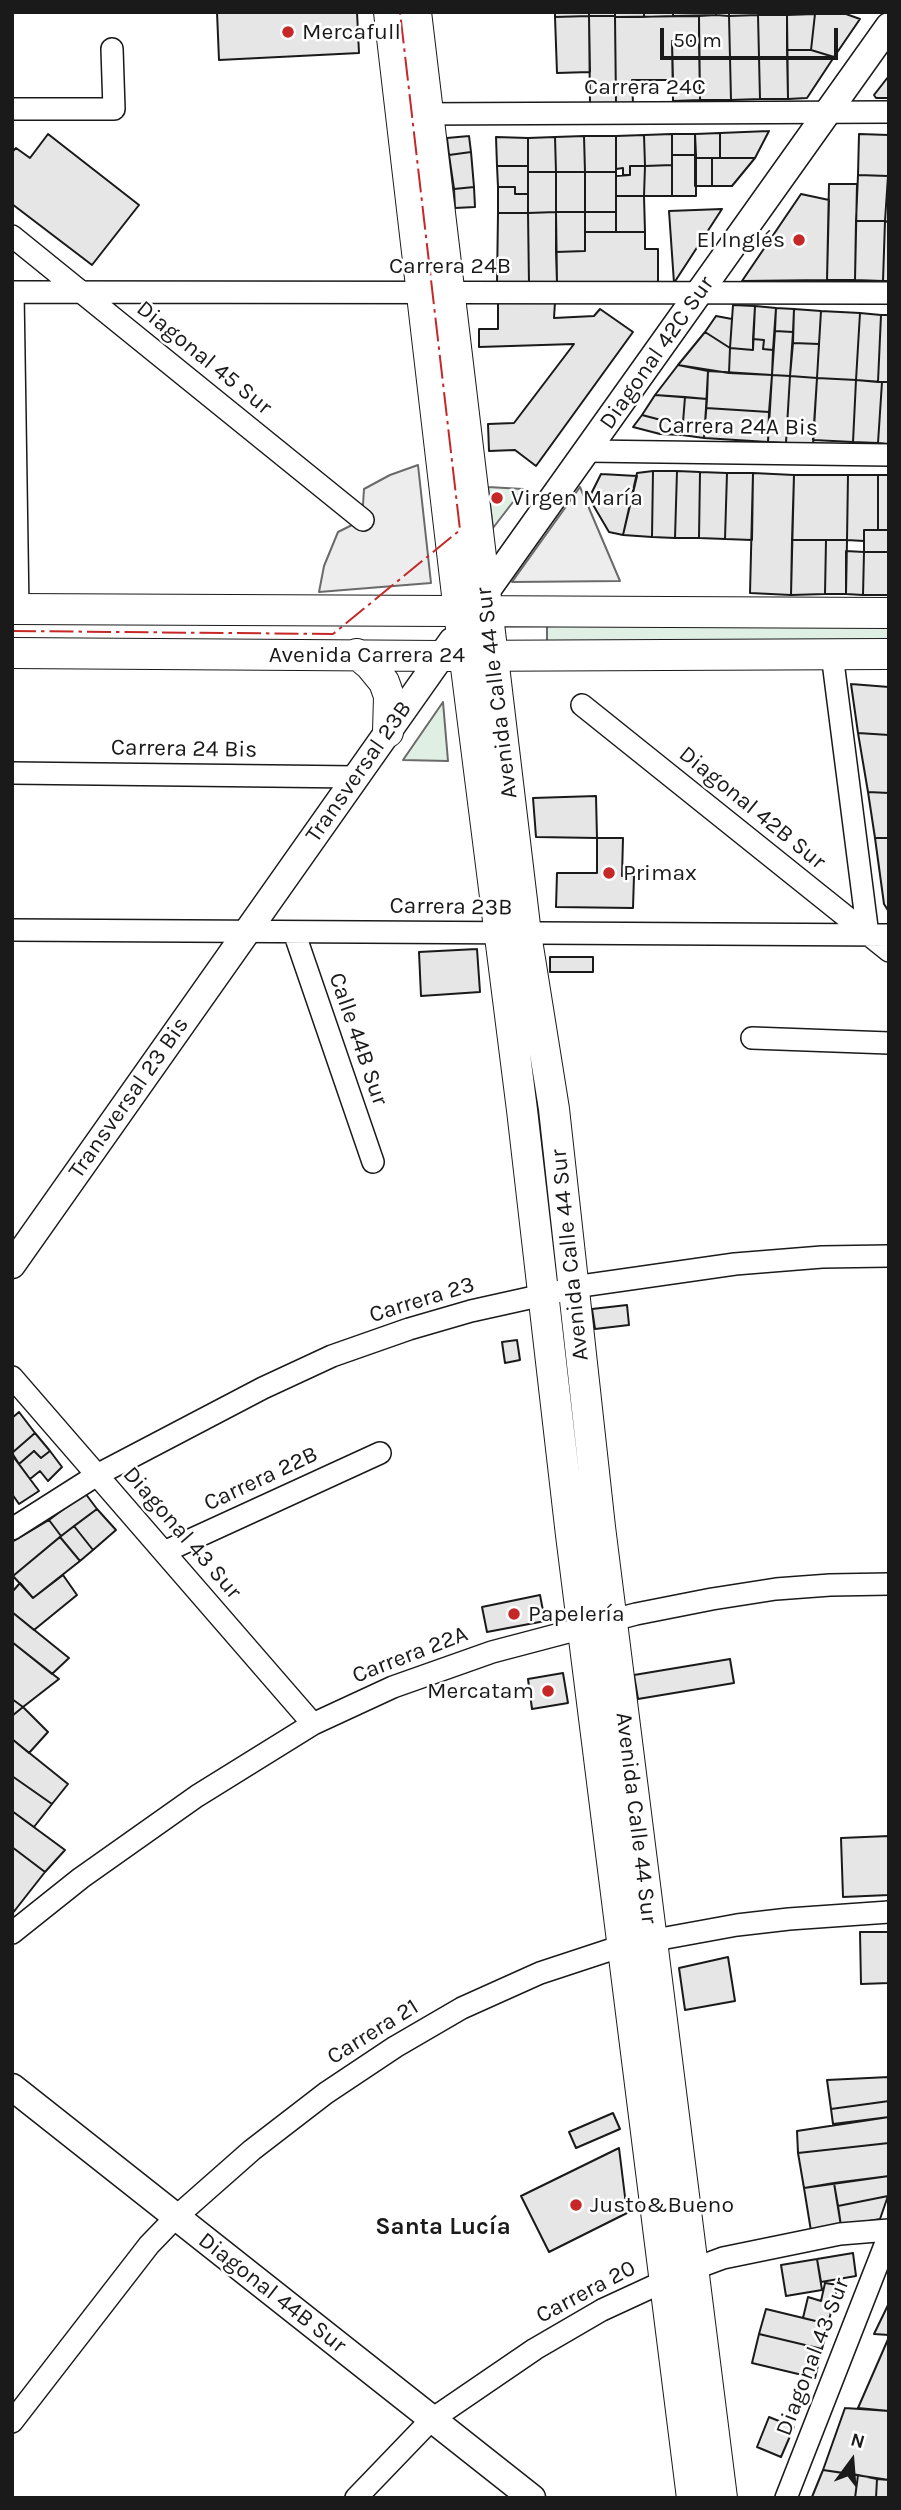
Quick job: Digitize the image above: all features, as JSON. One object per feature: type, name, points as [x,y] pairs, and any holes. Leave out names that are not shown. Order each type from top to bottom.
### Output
[{"type":"main road","name":"Avenida Calle 44 Sur","points":[[388,12],[414,114],[471,628],[512,934],[543,1294],[692,2498]]},
{"type":"main road","name":"Avenida Calle 44 Sur","points":[[414,114],[416,12]]},
{"type":"main road","name":"Avenida Carrera 24","points":[[15,609],[471,628],[832,654],[889,654]]},
{"type":"main road","name":"Avenida Carrera 24","points":[[12,653],[357,654],[471,628],[889,613]]},
{"type":"main road","points":[[357,654],[384,682],[390,704],[388,732]]},
{"type":"main road","name":"Avenida Calle 44 Sur","points":[[512,934],[554,1110],[612,1620],[722,2498]]},
{"type":"street","name":"Diagonal 42C Sur","points":[[471,628],[587,451],[889,26]]},
{"type":"street","points":[[12,109],[114,109],[112,49]]},
{"type":"street","name":"Carrera 24C","points":[[414,114],[889,112]]},
{"type":"street","name":"Diagonal 45 Sur","points":[[12,236],[362,520]]},
{"type":"street","points":[[13,292],[15,609]]},
{"type":"street","name":"Carrera 24B","points":[[13,292],[889,293]]},
{"type":"street","name":"Carrera 24A Bis","points":[[587,451],[889,455]]},
{"type":"street","name":"Transversal 23B","points":[[245,932],[388,732],[471,628]]},
{"type":"street","points":[[832,654],[878,935]]},
{"type":"street","name":"Diagonal 42B Sur","points":[[582,705],[878,935],[889,951]]},
{"type":"street","name":"Carrera 24 Bis","points":[[12,773],[356,777]]},
{"type":"street","name":"Carrera 23B","points":[[12,930],[878,935]]},
{"type":"street","name":"Transversal 23 Bis","points":[[12,1265],[245,932]]},
{"type":"street","name":"Calle 44B Sur","points":[[293,932],[373,1162]]},
{"type":"street","points":[[752,1038],[889,1043]]},
{"type":"street","name":"Carrera 23","points":[[12,1529],[97,1475],[263,1388],[332,1356],[409,1329],[471,1311],[574,1288],[735,1264],[822,1257],[889,1256]]},
{"type":"street","name":"Diagonal 43 Sur","points":[[12,1377],[313,1724]]},
{"type":"street","name":"Carrera 22B","points":[[164,1552],[380,1453]]},
{"type":"street","name":"Carrera 22A","points":[[12,1933],[156,1824],[255,1758],[313,1724],[405,1683],[492,1652],[612,1620],[712,1599],[830,1584],[889,1584]]},
{"type":"street","name":"Carrera 21","points":[[13,2420],[149,2245],[176,2217],[273,2134],[326,2093],[395,2047],[473,2003],[540,1973],[622,1946],[789,1919],[889,1912]]},
{"type":"street","name":"Diagonal 44B Sur","points":[[12,2087],[532,2498]]},
{"type":"street","name":"Diagonal 43 Sur","points":[[786,2498],[889,2232]]},
{"type":"street","name":"Carrera 20","points":[[356,2498],[431,2420],[535,2349],[602,2310],[664,2281],[723,2258],[840,2234],[889,2232]]},
{"type":"green space","points":[[488,487],[523,489],[493,528]]},
{"type":"green space","points":[[547,625],[889,625],[889,643],[547,643]]},
{"type":"green space","points":[[443,702],[448,761],[403,760]]},
{"type":"shaded area","points":[[418,465],[431,583],[319,592],[324,566],[338,532],[362,520],[364,489],[390,475]]},
{"type":"shaded area","points":[[580,487],[620,581],[512,582]]},
{"type":"building","name":"Mercafull","points":[[217,12],[357,12],[359,53],[219,60]]},
{"type":"building","points":[[555,12],[589,12],[589,16],[555,17]]},
{"type":"building","points":[[589,12],[615,12],[615,16],[589,16]]},
{"type":"building","points":[[615,12],[644,12],[644,17],[615,17]]},
{"type":"building","points":[[644,12],[673,12],[673,16],[644,17]]},
{"type":"building","points":[[673,12],[716,12],[716,15],[673,16]]},
{"type":"building","points":[[729,12],[758,12],[758,15],[729,16]]},
{"type":"building","points":[[815,14],[846,14],[860,19],[834,57],[811,50]]},
{"type":"building","points":[[815,14],[811,50],[787,50],[787,15]]},
{"type":"building","points":[[758,15],[787,15],[788,99],[760,99]]},
{"type":"building","points":[[758,15],[760,99],[731,100],[729,16]]},
{"type":"building","points":[[589,16],[615,16],[616,103],[590,104]]},
{"type":"building","points":[[589,16],[590,72],[557,73],[555,17]]},
{"type":"building","points":[[699,16],[729,16],[731,100],[700,100]]},
{"type":"building","points":[[699,16],[699,41],[672,41],[673,80],[632,80],[633,103],[616,103],[615,17]]},
{"type":"building","points":[[672,41],[699,41],[700,100],[673,101]]},
{"type":"building","points":[[787,50],[811,50],[834,57],[807,98],[788,99]]},
{"type":"building","points":[[888,77],[889,98],[876,98],[874,95]]},
{"type":"building","points":[[769,131],[755,158],[720,158],[720,133]]},
{"type":"building","points":[[720,133],[720,158],[695,158],[695,134]]},
{"type":"building","points":[[48,134],[139,205],[92,265],[12,204],[12,152],[16,148],[30,158]]},
{"type":"building","points":[[672,134],[672,165],[645,166],[644,135]]},
{"type":"building","points":[[672,134],[695,134],[696,155],[672,155]]},
{"type":"building","points":[[859,134],[889,135],[888,176],[858,175]]},
{"type":"building","points":[[644,135],[645,166],[630,166],[630,175],[623,175],[623,168],[616,169],[616,136]]},
{"type":"building","points":[[469,136],[471,152],[449,155],[447,138]]},
{"type":"building","points":[[584,136],[585,172],[556,172],[555,137]]},
{"type":"building","points":[[584,136],[616,136],[616,172],[585,172]]},
{"type":"building","points":[[496,137],[528,138],[528,166],[497,166]]},
{"type":"building","points":[[555,137],[556,172],[528,172],[528,138]]},
{"type":"building","points":[[471,152],[474,187],[454,189],[449,155]]},
{"type":"building","points":[[672,155],[696,155],[696,196],[672,196]]},
{"type":"building","points":[[695,158],[712,158],[712,186],[695,186]]},
{"type":"building","points":[[712,158],[755,158],[732,186],[712,186]]},
{"type":"building","points":[[672,165],[672,196],[644,196],[645,166]]},
{"type":"building","points":[[497,166],[528,166],[528,194],[515,194],[515,187],[498,187]]},
{"type":"building","points":[[630,166],[645,166],[644,196],[616,196],[616,176],[630,175]]},
{"type":"building","points":[[528,172],[556,172],[556,212],[528,213]]},
{"type":"building","points":[[556,172],[585,172],[585,212],[556,212]]},
{"type":"building","points":[[585,172],[616,172],[616,212],[585,212]]},
{"type":"building","points":[[858,175],[888,176],[885,221],[856,221]]},
{"type":"building","points":[[889,176],[889,222],[885,221]]},
{"type":"building","points":[[829,184],[857,184],[855,280],[827,280]]},
{"type":"building","points":[[474,187],[475,207],[455,208],[454,189]]},
{"type":"building","points":[[498,187],[515,187],[515,194],[528,194],[528,213],[498,213]]},
{"type":"building","name":"El Inglés","points":[[801,194],[829,200],[827,280],[742,281]]},
{"type":"building","points":[[616,196],[644,196],[645,232],[616,232]]},
{"type":"building","points":[[722,209],[674,283],[669,211]]},
{"type":"building","points":[[556,212],[585,212],[585,251],[556,252]]},
{"type":"building","points":[[556,212],[557,283],[529,284],[528,213]]},
{"type":"building","points":[[585,212],[616,212],[616,232],[585,232]]},
{"type":"building","points":[[498,213],[528,213],[529,284],[497,283]]},
{"type":"building","points":[[856,221],[885,221],[883,281],[855,280]]},
{"type":"building","points":[[885,221],[889,222],[889,281],[883,281]]},
{"type":"building","points":[[585,232],[645,232],[645,249],[658,249],[658,283],[557,283],[556,252],[585,251]]},
{"type":"building","points":[[555,302],[554,318],[594,316],[600,309],[633,332],[536,466],[515,450],[489,451],[488,424],[514,423],[574,344],[479,347],[479,329],[498,329],[498,303]]},
{"type":"building","points":[[733,305],[755,306],[753,350],[730,348]]},
{"type":"building","points":[[755,306],[776,308],[773,350],[763,349],[764,340],[753,339]]},
{"type":"building","points":[[776,308],[794,309],[793,332],[775,331]]},
{"type":"building","points":[[794,309],[821,311],[819,344],[793,343]]},
{"type":"building","points":[[821,311],[860,313],[856,380],[817,378]]},
{"type":"building","points":[[860,313],[881,315],[878,382],[856,380]]},
{"type":"building","points":[[881,315],[889,315],[889,382],[878,382]]},
{"type":"building","points":[[716,316],[732,319],[730,348],[705,332]]},
{"type":"building","points":[[775,331],[793,332],[790,376],[772,375]]},
{"type":"building","points":[[705,332],[730,348],[729,373],[678,365]]},
{"type":"building","points":[[753,339],[764,340],[763,349],[773,350],[772,375],[729,373],[730,348],[753,350]]},
{"type":"building","points":[[793,343],[819,344],[817,378],[790,376]]},
{"type":"building","points":[[678,365],[708,371],[707,399],[655,395]]},
{"type":"building","points":[[708,371],[772,375],[769,412],[706,408]]},
{"type":"building","points":[[772,375],[790,376],[786,443],[768,442]]},
{"type":"building","points":[[790,376],[817,378],[813,445],[786,443]]},
{"type":"building","points":[[817,378],[856,380],[853,442],[813,440]]},
{"type":"building","points":[[856,380],[882,382],[878,443],[853,442]]},
{"type":"building","points":[[882,382],[889,382],[889,444],[878,443]]},
{"type":"building","points":[[655,395],[685,397],[682,435],[660,434],[661,420],[642,415]]},
{"type":"building","points":[[685,397],[707,399],[704,438],[682,435]]},
{"type":"building","points":[[706,408],[769,412],[768,442],[704,438]]},
{"type":"building","points":[[642,415],[661,420],[660,434],[633,427]]},
{"type":"building","points":[[653,471],[677,471],[675,538],[652,537]]},
{"type":"building","points":[[653,471],[652,537],[623,535],[637,473]]},
{"type":"building","points":[[677,471],[700,472],[699,538],[675,538]]},
{"type":"building","points":[[700,472],[727,473],[725,539],[699,538]]},
{"type":"building","points":[[727,473],[753,473],[752,540],[725,539]]},
{"type":"building","points":[[753,473],[794,475],[791,595],[750,593]]},
{"type":"building","points":[[601,474],[637,476],[623,535],[609,532],[589,498]]},
{"type":"building","points":[[794,475],[848,475],[847,540],[792,540]]},
{"type":"building","points":[[848,475],[878,475],[878,530],[864,530],[864,541],[847,540]]},
{"type":"building","points":[[878,475],[889,475],[889,530],[878,530]]},
{"type":"building","points":[[864,530],[889,530],[889,552],[864,552]]},
{"type":"building","points":[[792,540],[826,540],[825,594],[791,595]]},
{"type":"building","points":[[826,540],[847,540],[846,594],[825,594]]},
{"type":"building","points":[[846,551],[864,552],[863,595],[846,594]]},
{"type":"building","points":[[864,552],[889,552],[889,595],[863,595]]},
{"type":"building","points":[[851,684],[889,687],[889,735],[858,733]]},
{"type":"building","points":[[858,733],[889,735],[889,793],[868,792]]},
{"type":"building","points":[[868,792],[889,793],[889,838],[875,838]]},
{"type":"building","points":[[596,796],[597,838],[536,837],[533,798]]},
{"type":"building","name":"Primax","points":[[597,838],[623,838],[622,876],[634,876],[633,908],[556,907],[557,873],[597,873]]},
{"type":"building","points":[[875,838],[889,838],[889,912],[884,904]]},
{"type":"building","points":[[477,949],[480,992],[421,996],[419,952]]},
{"type":"building","points":[[550,957],[593,957],[593,972],[550,972]]},
{"type":"building","points":[[627,1305],[629,1325],[595,1329],[592,1309]]},
{"type":"building","points":[[517,1340],[520,1360],[505,1363],[502,1342]]},
{"type":"building","points":[[19,1412],[35,1433],[12,1453],[12,1418]]},
{"type":"building","points":[[35,1433],[50,1451],[41,1458],[34,1451],[19,1464],[12,1453]]},
{"type":"building","points":[[34,1451],[41,1458],[50,1451],[62,1467],[48,1481],[40,1471],[30,1479],[19,1464]]},
{"type":"building","points":[[12,1455],[39,1491],[19,1504],[12,1494]]},
{"type":"building","points":[[85,1493],[97,1509],[61,1536],[49,1520]]},
{"type":"building","points":[[97,1509],[116,1530],[93,1550],[74,1526]]},
{"type":"building","points":[[49,1520],[61,1536],[13,1576],[12,1542]]},
{"type":"building","points":[[74,1526],[93,1550],[80,1561],[60,1537]]},
{"type":"building","points":[[60,1537],[80,1561],[33,1598],[13,1576]]},
{"type":"building","points":[[63,1575],[77,1595],[34,1630],[12,1612],[12,1592],[20,1583],[33,1598]]},
{"type":"building","name":"Papelería","points":[[540,1595],[545,1621],[487,1632],[482,1607]]},
{"type":"building","points":[[12,1612],[69,1658],[52,1674],[12,1642]]},
{"type":"building","points":[[12,1642],[59,1679],[23,1707],[12,1699]]},
{"type":"building","points":[[730,1659],[734,1683],[638,1699],[634,1675]]},
{"type":"building","name":"Mercatam","points":[[563,1673],[568,1703],[532,1709],[528,1679]]},
{"type":"building","points":[[12,1699],[23,1707],[12,1716]]},
{"type":"building","points":[[23,1707],[48,1732],[29,1753],[12,1739],[12,1716]]},
{"type":"building","points":[[12,1739],[68,1784],[52,1804],[12,1776]]},
{"type":"building","points":[[12,1776],[52,1804],[34,1827],[12,1811]]},
{"type":"building","points":[[12,1811],[65,1850],[45,1872],[12,1847]]},
{"type":"building","points":[[889,1836],[889,1895],[843,1897],[841,1838]]},
{"type":"building","points":[[12,1847],[45,1872],[12,1914]]},
{"type":"building","points":[[860,1932],[889,1932],[889,1983],[861,1984]]},
{"type":"building","points":[[728,1957],[735,2001],[685,2010],[679,1968]]},
{"type":"building","points":[[889,2077],[889,2101],[831,2109],[827,2080]]},
{"type":"building","points":[[889,2101],[889,2117],[833,2124],[831,2109]]},
{"type":"building","points":[[613,2113],[620,2129],[576,2148],[569,2132]]},
{"type":"building","points":[[889,2117],[889,2143],[798,2153],[797,2131]]},
{"type":"building","points":[[889,2143],[889,2176],[804,2188],[798,2153]]},
{"type":"building","name":"Justo&Bueno","points":[[619,2148],[627,2213],[549,2252],[521,2196]]},
{"type":"building","points":[[889,2176],[888,2196],[838,2206],[834,2183]]},
{"type":"building","points":[[834,2183],[841,2226],[811,2231],[804,2188]]},
{"type":"building","points":[[888,2196],[880,2219],[841,2226],[838,2206]]},
{"type":"building","points":[[853,2253],[856,2276],[821,2282],[817,2259]]},
{"type":"building","points":[[817,2259],[822,2290],[786,2296],[781,2265]]},
{"type":"building","points":[[825,2283],[838,2285],[828,2324],[803,2318],[808,2297],[821,2301]]},
{"type":"building","points":[[889,2303],[889,2335],[874,2334]]},
{"type":"building","points":[[766,2309],[828,2324],[822,2349],[759,2334]]},
{"type":"building","points":[[759,2334],[822,2349],[815,2378],[752,2363]]},
{"type":"building","points":[[889,2337],[889,2411],[858,2408]]},
{"type":"building","points":[[845,2408],[889,2411],[889,2480],[823,2470]]},
{"type":"building","points":[[769,2417],[794,2427],[781,2457],[757,2447]]},
{"type":"building","points":[[823,2470],[858,2475],[855,2498],[812,2497]]},
{"type":"building","points":[[858,2475],[877,2479],[876,2498],[855,2498]]},
{"type":"building","points":[[877,2479],[889,2480],[889,2498],[876,2498]]},
{"type":"power","points":[[12,631],[333,634],[460,530],[400,12]]},
{"type":"place","name":"Mercafull","points":[[288,32]]},
{"type":"place","name":"El Inglés","points":[[799,240]]},
{"type":"place","name":"Virgen María","points":[[497,498]]},
{"type":"place","name":"Primax","points":[[609,873]]},
{"type":"place","name":"Papelería","points":[[514,1614]]},
{"type":"place","name":"Mercatam","points":[[548,1691]]},
{"type":"place","name":"Justo&Bueno","points":[[576,2205]]},
{"type":"district","name":"Santa Lucía","points":[[443,2227]]}]
